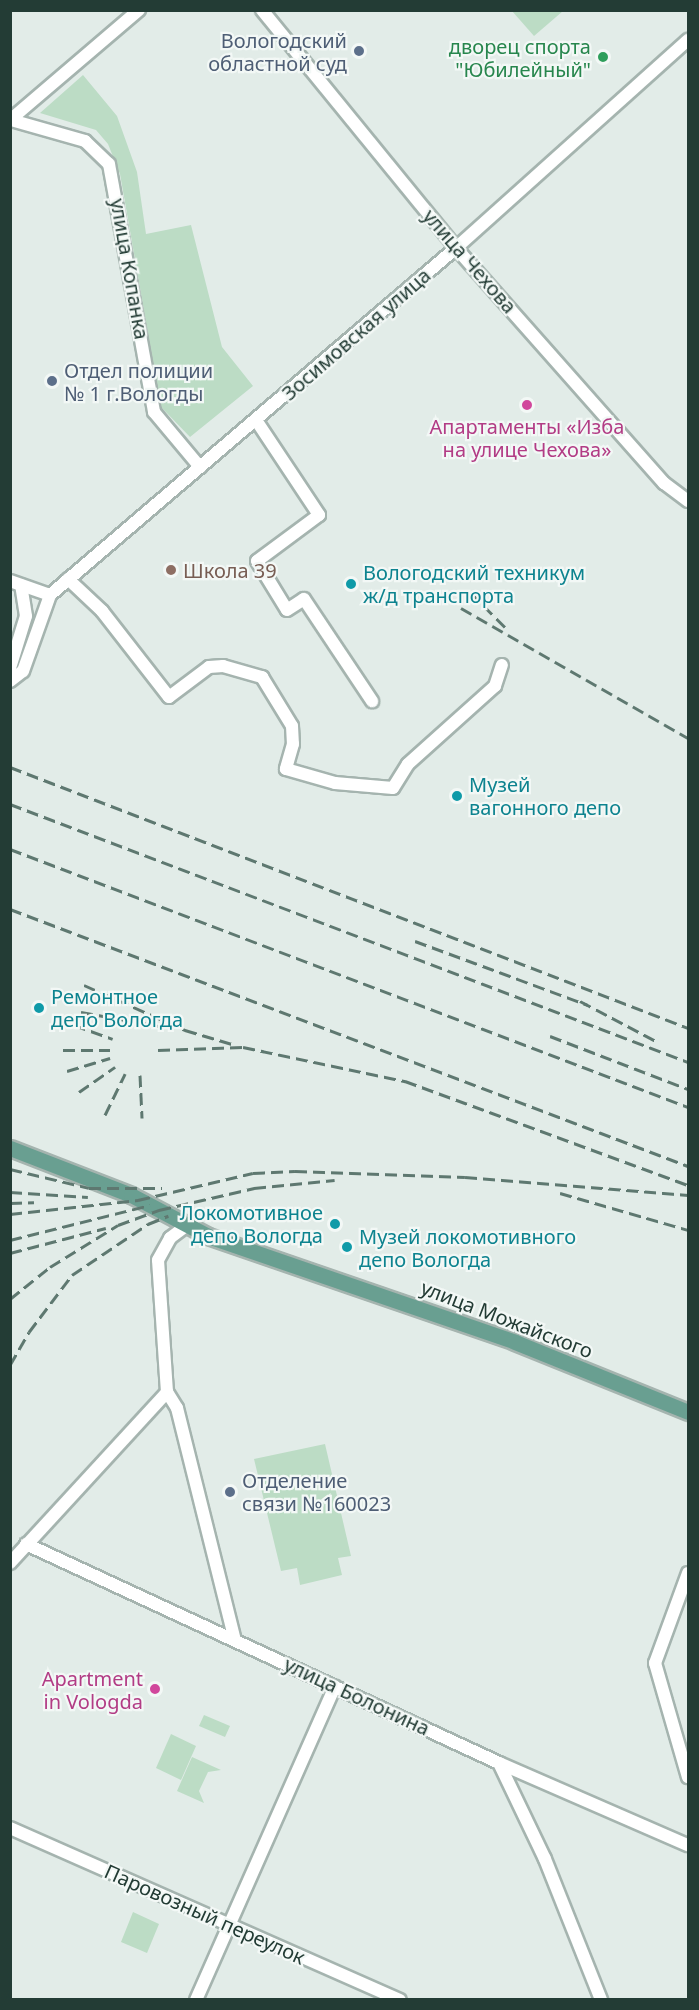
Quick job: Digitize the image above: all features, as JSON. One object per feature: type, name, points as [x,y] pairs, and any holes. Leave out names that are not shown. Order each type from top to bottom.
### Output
[{"type":"main road","name":"улица Можайского","points":[[10,1148],[131,1195],[186,1226],[515,1342],[688,1412]]},
{"type":"street","points":[[11,120],[139,10]]},
{"type":"street","name":"улица Чехова","points":[[262,10],[456,248],[664,483],[688,501]]},
{"type":"street","name":"Зосимовская улица","points":[[50,595],[456,248],[688,40]]},
{"type":"street","name":"улица Копанка","points":[[11,120],[85,141],[109,164],[154,412],[201,467]]},
{"type":"street","points":[[256,420],[319,515],[257,561],[287,610],[304,600],[372,701]]},
{"type":"street","points":[[68,579],[102,611],[169,697],[209,667],[223,666],[262,677],[291,726],[293,744],[286,769],[335,783],[393,788],[408,764],[495,686],[502,665]]},
{"type":"street","points":[[10,681],[23,671],[50,595],[16,583]]},
{"type":"street","points":[[10,668],[26,616],[16,583]]},
{"type":"street","points":[[186,1226],[170,1238],[157,1265],[167,1392],[177,1408],[235,1640]]},
{"type":"street","points":[[10,1563],[167,1392]]},
{"type":"street","name":"улица Болонина","points":[[26,1544],[500,1763],[688,1845]]},
{"type":"street","points":[[687,1579],[655,1663],[688,1777]]},
{"type":"street","points":[[196,2000],[335,1686]]},
{"type":"street","points":[[500,1763],[545,1859],[601,2000]]},
{"type":"street","name":"Паровозный переулок","points":[[10,1828],[400,2000]]},
{"type":"green space","points":[[512,11],[563,11],[534,36]]},
{"type":"green space","points":[[83,75],[117,116],[137,172],[146,234],[191,225],[222,347],[253,386],[190,437],[161,407],[120,174],[108,144],[96,130],[40,113]]},
{"type":"green space","points":[[325,1444],[351,1556],[338,1558],[342,1575],[300,1585],[297,1568],[281,1571],[254,1459]]},
{"type":"green space","points":[[204,1715],[230,1726],[225,1737],[199,1726]]},
{"type":"green space","points":[[171,1734],[196,1746],[181,1780],[156,1768]]},
{"type":"green space","points":[[192,1757],[221,1770],[208,1772],[199,1791],[204,1803],[177,1791]]},
{"type":"green space","points":[[133,1912],[159,1924],[147,1953],[121,1942]]},
{"type":"railway","points":[[471,593],[505,627]]},
{"type":"railway","points":[[461,608],[688,738]]},
{"type":"railway","points":[[10,767],[688,1028]]},
{"type":"railway","points":[[10,804],[688,1062]]},
{"type":"railway","points":[[10,849],[688,1107]]},
{"type":"railway","points":[[10,909],[688,1166]]},
{"type":"railway","points":[[415,941],[588,1005]]},
{"type":"railway","points":[[84,985],[185,1030],[232,1044]]},
{"type":"railway","points":[[580,1001],[656,1041]]},
{"type":"railway","points":[[81,1012],[170,1028]]},
{"type":"railway","points":[[74,1025],[113,1039]]},
{"type":"railway","points":[[550,1036],[688,1089]]},
{"type":"railway","points":[[158,1050],[243,1047],[405,1081],[688,1185]]},
{"type":"railway","points":[[63,1050],[110,1050]]},
{"type":"railway","points":[[67,1071],[110,1058]]},
{"type":"railway","points":[[79,1092],[115,1067]]},
{"type":"railway","points":[[105,1115],[125,1074]]},
{"type":"railway","points":[[140,1075],[142,1118]]},
{"type":"railway","points":[[10,1169],[89,1188],[162,1188]]},
{"type":"railway","points":[[10,1214],[138,1200],[253,1173],[295,1171],[465,1177],[688,1195]]},
{"type":"railway","points":[[10,1299],[50,1267],[118,1225],[159,1210],[254,1188],[335,1180]]},
{"type":"railway","points":[[10,1192],[88,1197]]},
{"type":"railway","points":[[560,1193],[688,1230]]},
{"type":"railway","points":[[10,1203],[34,1202]]},
{"type":"railway","points":[[10,1240],[150,1205]]},
{"type":"railway","points":[[10,1365],[29,1332],[72,1275],[148,1224],[168,1216]]},
{"type":"railway","points":[[10,1253],[106,1228]]},
{"type":"place","name":"Вологодский областной суд","points":[[359,51]]},
{"type":"place","name":"дворец спорта \"Юбилейный\"","points":[[603,57]]},
{"type":"place","name":"Отдел полиции № 1 г.Вологды","points":[[52,381]]},
{"type":"place","name":"Апартаменты «Изба на улице Чехова»","points":[[527,405]]},
{"type":"place","name":"Школа 39","points":[[171,570]]},
{"type":"place","name":"Вологодский техникум ж/д транспорта","points":[[351,584]]},
{"type":"place","name":"Музей вагонного депо","points":[[457,796]]},
{"type":"place","name":"Ремонтное депо Вологда","points":[[39,1008]]},
{"type":"place","name":"Локомотивное депо Вологда","points":[[335,1224]]},
{"type":"place","name":"Музей локомотивного депо Вологда","points":[[347,1247]]},
{"type":"place","name":"Отделение связи №160023","points":[[230,1492]]},
{"type":"place","name":"Apartment in Vologda","points":[[155,1689]]}]
